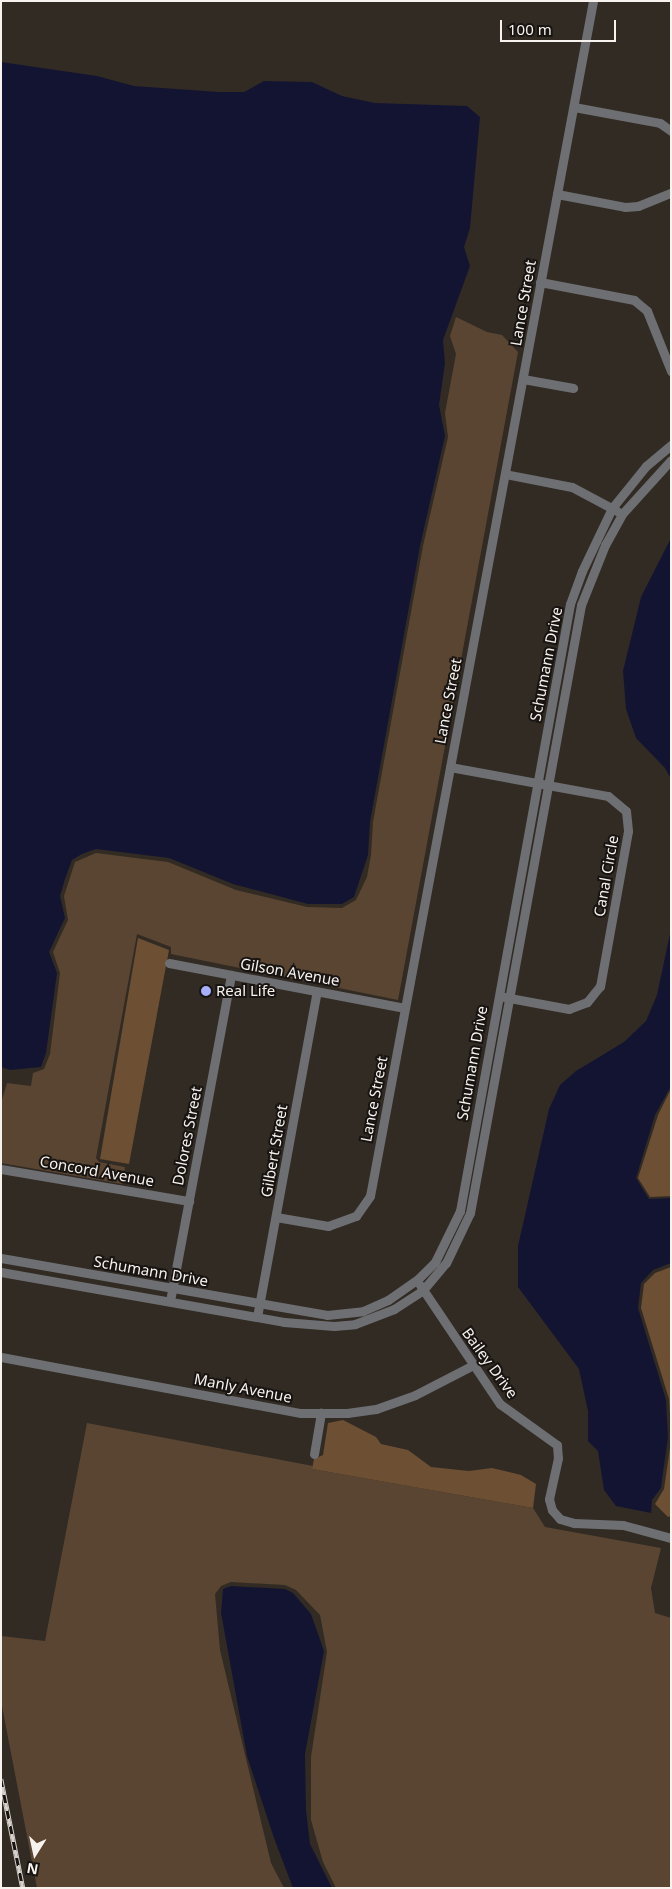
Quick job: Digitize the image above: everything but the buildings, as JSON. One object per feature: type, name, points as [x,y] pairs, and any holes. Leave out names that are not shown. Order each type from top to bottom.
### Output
[{"type":"street","name":"Lance Street","points":[[276,1217],[328,1226],[356,1216],[370,1196],[574,107],[592,1]]},
{"type":"street","points":[[574,107],[660,123],[671,132]]},
{"type":"street","points":[[557,194],[624,207],[638,206],[671,193]]},
{"type":"street","points":[[540,282],[634,300],[647,311],[671,371]]},
{"type":"street","points":[[523,379],[573,388]]},
{"type":"street","name":"Schumann Drive","points":[[2,1272],[318,1326],[355,1324],[394,1309],[424,1290],[446,1263],[470,1213],[508,998],[570,604],[582,571],[612,508],[646,466],[671,445]]},
{"type":"street","name":"Schumann Drive","points":[[3,1258],[327,1315],[362,1311],[388,1300],[417,1280],[435,1262],[460,1211],[498,996],[581,605],[605,545],[622,514],[671,460]]},
{"type":"street","points":[[505,474],[572,486],[622,514]]},
{"type":"street","name":"Canal Circle","points":[[450,767],[608,796],[626,810],[628,831],[600,986],[587,1002],[569,1009],[498,996]]},
{"type":"street","name":"Gilson Avenue","points":[[169,963],[405,1008]]},
{"type":"street","name":"Dolores Street","points":[[170,1301],[231,975]]},
{"type":"street","name":"Gilbert Street","points":[[257,1317],[317,991]]},
{"type":"street","name":"Concord Avenue","points":[[1,1169],[189,1201]]},
{"type":"street","points":[[2,1272],[3,1258]]},
{"type":"street","points":[[85,1286],[87,1273]]},
{"type":"street","name":"Bailey Drive","points":[[417,1280],[500,1404],[557,1445],[558,1458],[549,1499],[552,1510],[560,1519],[574,1523],[623,1525],[671,1538]]},
{"type":"street","name":"Manly Avenue","points":[[1,1358],[301,1413],[376,1409],[415,1395],[473,1365]]},
{"type":"street","points":[[314,1454],[321,1413]]},
{"type":"shaded area","points":[[1,62],[97,76],[134,86],[219,92],[244,92],[264,81],[312,82],[342,96],[375,103],[467,106],[480,117],[470,228],[464,247],[470,266],[443,340],[445,363],[439,405],[445,436],[420,546],[370,822],[368,855],[354,897],[342,904],[308,904],[233,884],[169,858],[96,849],[82,854],[72,860],[65,879],[60,896],[65,918],[49,952],[57,973],[46,1053],[41,1067],[10,1070],[1,1067]]},
{"type":"shaded area","points":[[456,317],[487,332],[502,335],[518,352],[398,1000],[171,954],[171,947],[137,934],[96,1158],[99,1162],[125,1167],[122,1184],[1,1163],[1,1103],[7,1083],[31,1086],[33,1073],[44,1069],[50,1054],[60,973],[53,952],[68,920],[64,896],[75,862],[96,853],[168,862],[236,890],[307,907],[342,908],[356,900],[367,877],[371,855],[373,822],[423,546],[448,437],[445,413],[456,354],[450,336]]},
{"type":"shaded area","points":[[671,538],[671,779],[665,768],[636,738],[626,709],[623,671],[641,597]]},
{"type":"shaded area","points":[[671,929],[671,1086],[655,1115],[636,1178],[649,1199],[671,1198],[671,1263],[653,1270],[641,1283],[638,1308],[666,1400],[668,1438],[661,1488],[652,1500],[651,1513],[616,1506],[604,1490],[598,1451],[588,1441],[588,1411],[579,1369],[518,1287],[518,1246],[549,1109],[560,1085],[576,1071],[624,1042],[646,1021],[657,995]]},
{"type":"shaded area","points":[[138,938],[169,950],[129,1164],[100,1159]]},
{"type":"shaded area","points":[[671,1089],[671,1196],[650,1197],[638,1178],[658,1115]]},
{"type":"shaded area","points":[[671,1267],[671,1431],[669,1399],[641,1308],[644,1284],[655,1273]]},
{"type":"shaded area","points":[[343,1420],[376,1437],[381,1444],[408,1450],[431,1467],[469,1471],[492,1468],[521,1475],[536,1484],[533,1508],[312,1469],[314,1459],[323,1455],[328,1423]]},
{"type":"shaded area","points":[[87,1423],[313,1466],[312,1469],[533,1508],[545,1527],[661,1548],[651,1588],[655,1613],[671,1618],[671,1888],[336,1888],[323,1862],[311,1820],[311,1757],[327,1652],[320,1615],[296,1590],[285,1585],[231,1582],[221,1586],[215,1594],[220,1650],[271,1863],[284,1888],[37,1888],[1,1701],[1,1636],[45,1641]]},
{"type":"shaded area","points":[[671,1441],[671,1516],[668,1517],[655,1504],[664,1489]]},
{"type":"shaded area","points":[[231,1586],[285,1589],[293,1593],[311,1614],[324,1651],[305,1754],[306,1810],[310,1844],[332,1888],[293,1888],[274,1838],[247,1756],[221,1613],[223,1589]]},
{"type":"railway","points":[[1,1779],[23,1888]]},
{"type":"place","name":"Real Life","points":[[206,991]]}]
